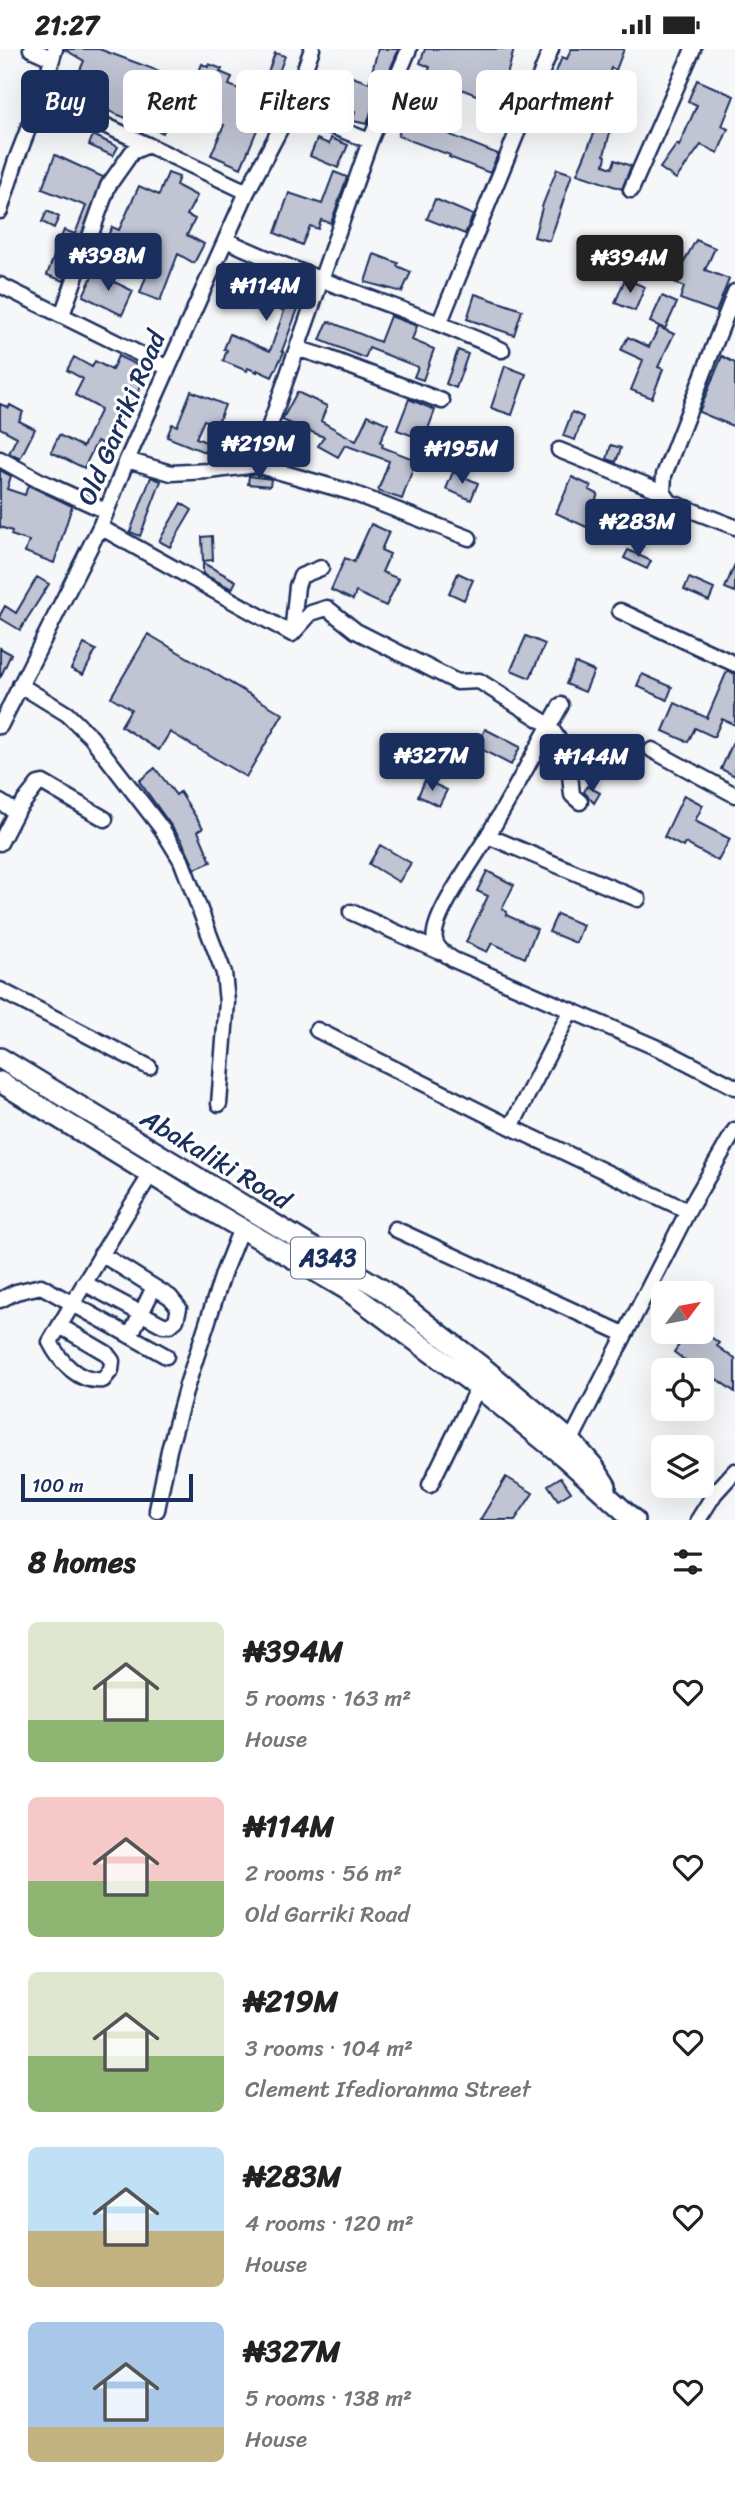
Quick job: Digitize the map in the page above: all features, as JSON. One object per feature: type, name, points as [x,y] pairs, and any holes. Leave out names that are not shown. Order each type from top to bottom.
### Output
[{"type":"highway","name":"Abakaliki Road","points":[[0,1058],[383,1290],[486,1370],[567,1448]]},
{"type":"highway","name":"Abakaliki Road","points":[[0,1082],[346,1289],[478,1387],[594,1468],[618,1504],[635,1520]]},
{"type":"street","points":[[31,49],[53,54]]},
{"type":"street","name":"Old Garriki Road","points":[[304,70],[311,49]]},
{"type":"street","points":[[256,465],[370,141],[409,49]]},
{"type":"street","points":[[440,322],[551,49]]},
{"type":"street","points":[[631,190],[693,49]]},
{"type":"street","points":[[109,127],[247,192]]},
{"type":"street","points":[[0,211],[27,133]]},
{"type":"street","name":"Old Garriki Road","points":[[0,726],[100,527],[127,460],[247,192],[278,133]]},
{"type":"street","points":[[349,133],[370,141]]},
{"type":"street","points":[[62,316],[108,186],[132,152],[148,145]]},
{"type":"street","points":[[226,240],[319,280],[440,322],[502,350]]},
{"type":"street","points":[[0,285],[168,369]]},
{"type":"street","points":[[663,492],[664,475],[735,292]]},
{"type":"street","points":[[299,349],[442,401]]},
{"type":"street","points":[[559,450],[663,492],[670,502],[735,527]]},
{"type":"street","points":[[0,459],[40,481],[106,510]]},
{"type":"street","points":[[127,460],[171,473],[256,465],[350,492],[469,538]]},
{"type":"street","points":[[100,527],[292,634]]},
{"type":"street","points":[[292,634],[297,586],[301,576],[321,568]]},
{"type":"street","points":[[292,634],[311,613],[327,608],[356,631],[457,682],[479,681],[549,725],[560,742],[570,774],[572,795],[580,802]]},
{"type":"street","points":[[620,611],[735,664]]},
{"type":"street","points":[[20,685],[67,714],[91,737],[148,809],[181,859],[224,973],[227,1002],[219,1104]]},
{"type":"street","points":[[440,952],[435,941],[435,930],[446,906],[561,705]]},
{"type":"street","points":[[652,750],[735,795]]},
{"type":"street","points":[[0,843],[16,812],[38,784],[43,783],[105,819]]},
{"type":"street","points":[[0,802],[16,812]]},
{"type":"street","points":[[488,836],[638,899]]},
{"type":"street","points":[[351,912],[454,960],[669,1053],[735,1087]]},
{"type":"street","points":[[0,989],[149,1067]]},
{"type":"street","points":[[511,1126],[571,1010]]},
{"type":"street","points":[[317,1030],[688,1210]]},
{"type":"street","points":[[567,1448],[688,1210],[735,1130]]},
{"type":"street","points":[[60,1326],[151,1174]]},
{"type":"street","points":[[157,1510],[169,1450],[187,1385],[241,1228]]},
{"type":"street","points":[[395,1229],[624,1333]]},
{"type":"street","points":[[84,1283],[163,1325],[170,1325],[176,1320],[179,1308],[170,1297],[102,1254]]},
{"type":"street","points":[[0,1300],[16,1292],[41,1286],[166,1356]]},
{"type":"street","points":[[130,1336],[153,1287]]},
{"type":"street","points":[[430,1485],[478,1387]]},
{"type":"street","points":[[698,1520],[715,1493],[735,1471]]},
{"type":"building","points":[[64,49],[99,49],[156,70],[123,70],[123,117],[109,111],[109,70],[80,70],[84,61]]},
{"type":"building","points":[[378,49],[399,49],[390,70],[372,70]]},
{"type":"building","points":[[425,49],[514,49],[508,70],[476,70],[476,95],[462,89],[462,70],[429,70],[430,67],[420,63]]},
{"type":"building","points":[[571,49],[624,49],[616,70],[557,70],[562,57],[567,59]]},
{"type":"building","points":[[275,53],[285,56],[280,70],[269,70]]},
{"type":"building","points":[[202,64],[221,70],[200,70]]},
{"type":"building","points":[[222,73],[232,77],[229,85],[236,88],[236,133],[256,133],[241,168],[211,155],[224,125]]},
{"type":"building","points":[[354,78],[368,83],[367,124],[354,121]]},
{"type":"building","points":[[697,80],[734,96],[722,126],[728,129],[718,153],[701,145],[676,179],[660,168],[677,144],[679,146],[697,105],[688,101]]},
{"type":"building","points":[[399,133],[448,133],[498,154],[490,173],[398,136]]},
{"type":"building","points":[[594,133],[610,133],[604,165],[612,168],[615,160],[631,166],[622,189],[577,174]]},
{"type":"building","points":[[93,135],[118,147],[113,156],[89,145]]},
{"type":"building","points":[[331,138],[348,145],[338,168],[310,156],[317,139],[329,144]]},
{"type":"building","points":[[55,155],[103,177],[64,281],[47,275],[64,230],[75,234],[86,206],[42,189]]},
{"type":"building","points":[[557,169],[572,174],[550,241],[534,237]]},
{"type":"building","points":[[334,172],[347,177],[331,223],[321,220],[318,229],[310,226],[302,245],[275,233],[289,193],[322,204]]},
{"type":"building","points":[[168,173],[179,177],[176,185],[197,196],[187,215],[195,219],[187,235],[204,244],[194,263],[178,254],[160,301],[140,293],[158,244],[143,236],[128,268],[99,254],[112,227],[119,230],[139,186],[159,195]]},
{"type":"building","points":[[435,199],[473,215],[465,234],[427,219]]},
{"type":"building","points":[[47,211],[59,217],[54,228],[42,222]]},
{"type":"building","points":[[696,240],[715,248],[705,270],[729,279],[716,312],[680,299],[684,287],[673,281]]},
{"type":"building","points":[[374,254],[398,263],[397,266],[411,272],[402,292],[365,282]]},
{"type":"building","points":[[250,268],[284,277],[283,281],[305,290],[282,351],[284,352],[272,377],[223,361],[230,334],[270,351],[284,311],[276,307],[278,303],[243,293]]},
{"type":"building","points":[[94,272],[133,291],[122,315],[83,296]]},
{"type":"building","points":[[625,279],[645,287],[635,311],[615,303]]},
{"type":"building","points":[[475,294],[522,310],[514,335],[467,319]]},
{"type":"building","points":[[662,296],[677,303],[665,329],[650,322]]},
{"type":"building","points":[[390,316],[417,326],[412,340],[434,349],[423,380],[414,377],[418,367],[369,348],[365,358],[320,340],[328,321],[380,342]]},
{"type":"building","points":[[659,327],[674,334],[658,367],[663,369],[652,398],[631,390],[643,360],[621,350],[628,337],[649,347]]},
{"type":"building","points":[[458,350],[468,354],[456,388],[446,384]]},
{"type":"building","points":[[118,356],[148,370],[126,418],[122,416],[108,446],[97,441],[84,468],[51,452],[59,435],[83,447],[101,409],[75,395],[83,379],[67,370],[74,357],[92,367],[95,361],[112,370]]},
{"type":"building","points":[[722,356],[735,363],[735,427],[699,412]]},
{"type":"building","points":[[505,366],[526,374],[512,415],[491,408]]},
{"type":"building","points":[[191,391],[225,405],[217,425],[204,420],[196,438],[226,450],[222,459],[167,437],[172,424],[177,426]]},
{"type":"building","points":[[297,392],[327,406],[321,421],[356,441],[368,415],[388,424],[380,442],[382,447],[416,460],[402,499],[378,491],[389,461],[345,445],[338,457],[318,446],[324,437],[282,420]]},
{"type":"building","points":[[409,399],[435,410],[424,440],[397,430]]},
{"type":"building","points":[[0,404],[9,408],[10,405],[23,412],[19,421],[35,429],[20,459],[9,453],[17,437],[0,428]]},
{"type":"building","points":[[572,412],[583,417],[575,440],[563,436]]},
{"type":"building","points":[[446,442],[458,448],[449,467],[438,461]]},
{"type":"building","points":[[611,445],[621,448],[616,462],[607,459]]},
{"type":"building","points":[[0,470],[11,476],[7,489],[25,495],[28,485],[72,506],[54,563],[25,552],[29,541],[11,535],[12,531],[0,527]]},
{"type":"building","points":[[453,472],[478,483],[471,500],[446,489]]},
{"type":"building","points":[[249,476],[271,479],[270,486],[248,484]]},
{"type":"building","points":[[151,477],[161,481],[140,536],[130,532]]},
{"type":"building","points":[[572,477],[591,486],[589,490],[598,494],[590,513],[617,526],[620,520],[630,525],[621,543],[556,513]]},
{"type":"building","points":[[181,503],[192,510],[170,547],[159,541]]},
{"type":"building","points":[[371,524],[389,532],[381,550],[390,554],[382,572],[399,579],[386,606],[356,592],[353,600],[331,590],[345,558],[354,562]]},
{"type":"building","points":[[212,536],[213,560],[203,561],[202,537]]},
{"type":"building","points":[[628,550],[651,561],[647,569],[624,558]]},
{"type":"building","points":[[203,563],[236,581],[232,589],[203,574]]},
{"type":"building","points":[[735,564],[735,592],[725,588]]},
{"type":"building","points":[[458,573],[473,580],[464,600],[449,593]]},
{"type":"building","points":[[37,577],[49,584],[20,630],[0,618],[0,615],[5,606],[16,613]]},
{"type":"building","points":[[689,578],[714,589],[709,601],[684,590]]},
{"type":"building","points":[[148,634],[283,714],[246,777],[170,732],[159,750],[121,726],[131,709],[111,697]]},
{"type":"building","points":[[526,636],[545,644],[530,678],[511,670]]},
{"type":"building","points":[[84,644],[96,650],[83,675],[71,669]]},
{"type":"building","points":[[0,648],[11,654],[0,678]]},
{"type":"building","points":[[575,663],[594,671],[585,692],[566,684]]},
{"type":"building","points":[[727,671],[735,674],[735,725],[722,719],[714,737],[695,728],[688,742],[663,731],[675,703],[707,718]]},
{"type":"building","points":[[642,674],[672,687],[667,700],[637,686]]},
{"type":"building","points":[[485,729],[520,747],[511,765],[477,747]]},
{"type":"building","points":[[735,738],[735,776],[721,769]]},
{"type":"building","points":[[155,768],[176,795],[180,792],[203,828],[198,831],[211,862],[195,869],[182,841],[139,781]]},
{"type":"building","points":[[425,780],[447,790],[439,806],[418,796]]},
{"type":"building","points":[[587,786],[600,793],[594,803],[584,792]]},
{"type":"building","points":[[684,795],[703,805],[695,821],[730,839],[718,861],[685,843],[683,847],[664,837]]},
{"type":"building","points":[[380,845],[411,863],[399,882],[369,864]]},
{"type":"building","points":[[487,871],[514,885],[502,909],[507,912],[506,915],[537,929],[525,958],[492,943],[487,952],[466,942],[488,896],[477,891]]},
{"type":"building","points":[[557,914],[583,925],[576,943],[549,932]]},
{"type":"building","points":[[714,1339],[719,1343],[717,1346],[735,1359],[735,1392],[714,1377],[714,1358],[682,1358],[674,1352],[680,1344],[714,1344]]},
{"type":"building","points":[[506,1477],[533,1493],[515,1520],[480,1520]]},
{"type":"building","points":[[561,1477],[571,1492],[558,1500],[548,1485]]}]
